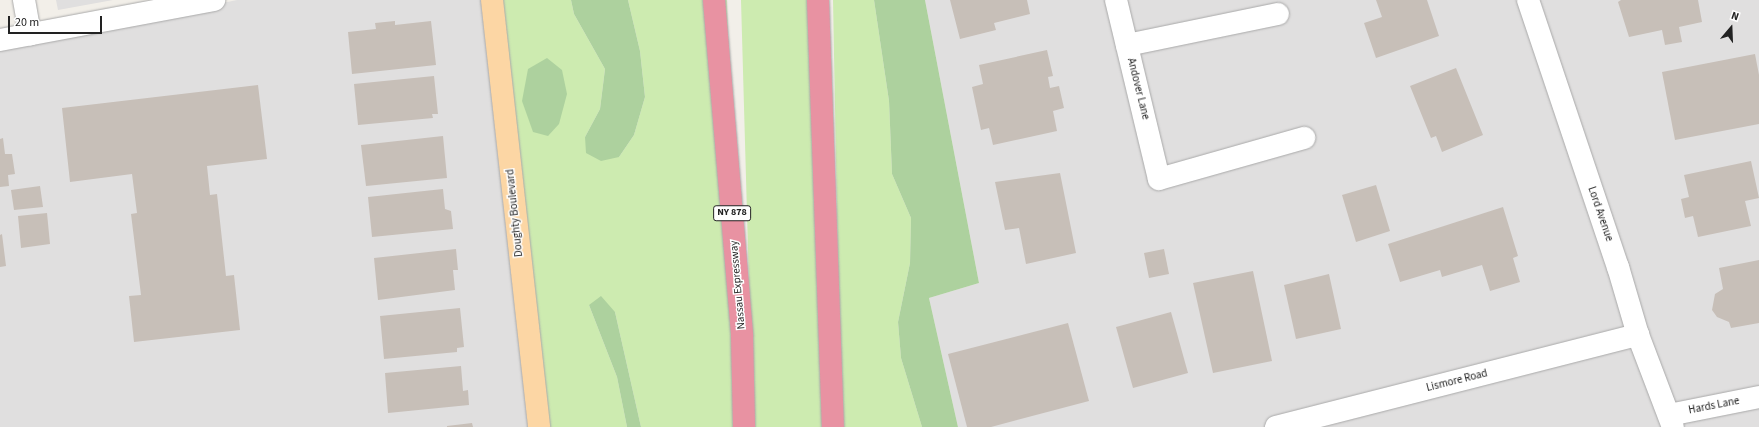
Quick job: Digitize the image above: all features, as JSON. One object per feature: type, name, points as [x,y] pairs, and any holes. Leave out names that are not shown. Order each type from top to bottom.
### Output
[{"type":"highway","name":"Nassau Expressway","points":[[714,0],[742,336],[744,427]]},
{"type":"highway","points":[[818,0],[833,427]]},
{"type":"main road","name":"Doughty Boulevard","points":[[492,0],[538,427]]},
{"type":"street","points":[[24,0],[30,34]]},
{"type":"street","points":[[0,40],[214,0]]},
{"type":"street","name":"Andover Lane","points":[[1116,0],[1159,179],[1304,138]]},
{"type":"street","name":"Lord Avenue","points":[[1528,0],[1618,267],[1638,335],[1671,421]]},
{"type":"street","points":[[1127,45],[1278,14]]},
{"type":"street","name":"Lismore Road","points":[[1276,427],[1638,335]]},
{"type":"street","name":"Hards Lane","points":[[1671,421],[1759,397]]},
{"type":"shaded area","points":[[56,0],[113,0],[58,10]]},
{"type":"shaded area","points":[[237,0],[496,0],[543,427],[0,427],[0,49]]},
{"type":"shaded area","points":[[925,0],[1759,0],[1759,427],[958,427],[929,298],[979,283]]},
{"type":"green space","points":[[496,0],[571,0],[574,14],[605,69],[600,109],[585,137],[619,157],[634,135],[645,97],[640,51],[628,0],[727,0],[738,427],[641,427],[615,312],[589,305],[617,377],[627,427],[543,427]]},
{"type":"green space","points":[[571,0],[628,0],[640,51],[645,97],[634,135],[619,157],[601,161],[586,153],[585,137],[600,109],[605,69],[574,14]]},
{"type":"green space","points":[[741,0],[817,0],[826,427],[753,427]]},
{"type":"green space","points":[[833,0],[874,0],[889,101],[892,174],[911,218],[910,263],[898,322],[901,358],[922,427],[841,427]]},
{"type":"green space","points":[[874,0],[925,0],[979,283],[929,298],[958,427],[922,427],[901,358],[898,322],[910,263],[911,218],[892,174],[889,101]]},
{"type":"green space","points":[[547,58],[562,70],[567,94],[559,124],[548,136],[533,132],[522,101],[528,69]]},
{"type":"green space","points":[[601,296],[615,312],[641,427],[627,427],[617,377],[589,305]]},
{"type":"building","points":[[950,0],[1027,0],[1030,14],[994,23],[996,30],[960,39]]},
{"type":"building","points":[[1376,0],[1427,0],[1439,36],[1376,58],[1364,23],[1382,17]]},
{"type":"building","points":[[1621,0],[1698,0],[1702,22],[1679,27],[1682,42],[1665,45],[1662,30],[1629,37],[1618,2]]},
{"type":"building","points":[[395,21],[395,25],[431,21],[436,65],[352,74],[348,32],[376,29],[375,23]]},
{"type":"building","points":[[1047,50],[1053,76],[1048,77],[1050,88],[1059,86],[1064,108],[1053,111],[1057,131],[993,145],[989,128],[981,130],[972,87],[983,84],[979,65]]},
{"type":"building","points":[[1755,54],[1759,75],[1759,124],[1675,140],[1662,72]]},
{"type":"building","points":[[1456,68],[1483,135],[1442,152],[1436,136],[1431,138],[1410,86]]},
{"type":"building","points":[[434,76],[438,114],[432,114],[433,118],[358,125],[354,84]]},
{"type":"building","points":[[258,85],[267,159],[207,166],[210,195],[217,194],[226,276],[234,275],[240,330],[134,342],[129,296],[141,295],[131,214],[137,213],[132,174],[70,182],[62,108]]},
{"type":"building","points":[[443,136],[447,178],[366,186],[361,145]]},
{"type":"building","points":[[3,138],[5,154],[12,154],[15,174],[8,175],[9,186],[0,187],[0,139]]},
{"type":"building","points":[[1751,161],[1759,198],[1745,201],[1751,226],[1698,237],[1693,216],[1685,218],[1681,199],[1689,197],[1684,175]]},
{"type":"building","points":[[1060,173],[1076,253],[1026,264],[1019,228],[1005,230],[995,182]]},
{"type":"building","points":[[1376,185],[1390,231],[1356,242],[1342,195]]},
{"type":"building","points":[[40,186],[43,207],[14,210],[11,190]]},
{"type":"building","points":[[443,189],[445,209],[451,211],[453,229],[372,237],[368,197]]},
{"type":"building","points":[[1503,207],[1518,256],[1513,258],[1520,282],[1490,291],[1482,265],[1442,277],[1440,270],[1400,282],[1388,244]]},
{"type":"building","points":[[47,213],[50,244],[21,248],[18,216]]},
{"type":"building","points":[[2,234],[6,266],[0,267],[0,235]]},
{"type":"building","points":[[456,249],[458,270],[453,270],[455,290],[378,300],[374,258]]},
{"type":"building","points":[[1164,249],[1169,274],[1149,278],[1144,253]]},
{"type":"building","points":[[1759,260],[1759,323],[1731,328],[1729,322],[1717,317],[1712,310],[1715,294],[1723,289],[1719,268]]},
{"type":"building","points":[[1253,271],[1272,361],[1213,373],[1193,283]]},
{"type":"building","points":[[1329,274],[1341,329],[1296,339],[1284,285]]},
{"type":"building","points":[[460,308],[464,347],[457,348],[457,352],[384,359],[380,316]]},
{"type":"building","points":[[1171,312],[1188,373],[1133,388],[1116,327]]},
{"type":"building","points":[[1068,323],[1089,401],[991,427],[967,427],[948,354]]},
{"type":"building","points":[[461,366],[463,391],[468,390],[469,405],[388,413],[385,373]]},
{"type":"building","points":[[472,423],[473,427],[447,427],[447,426]]}]
